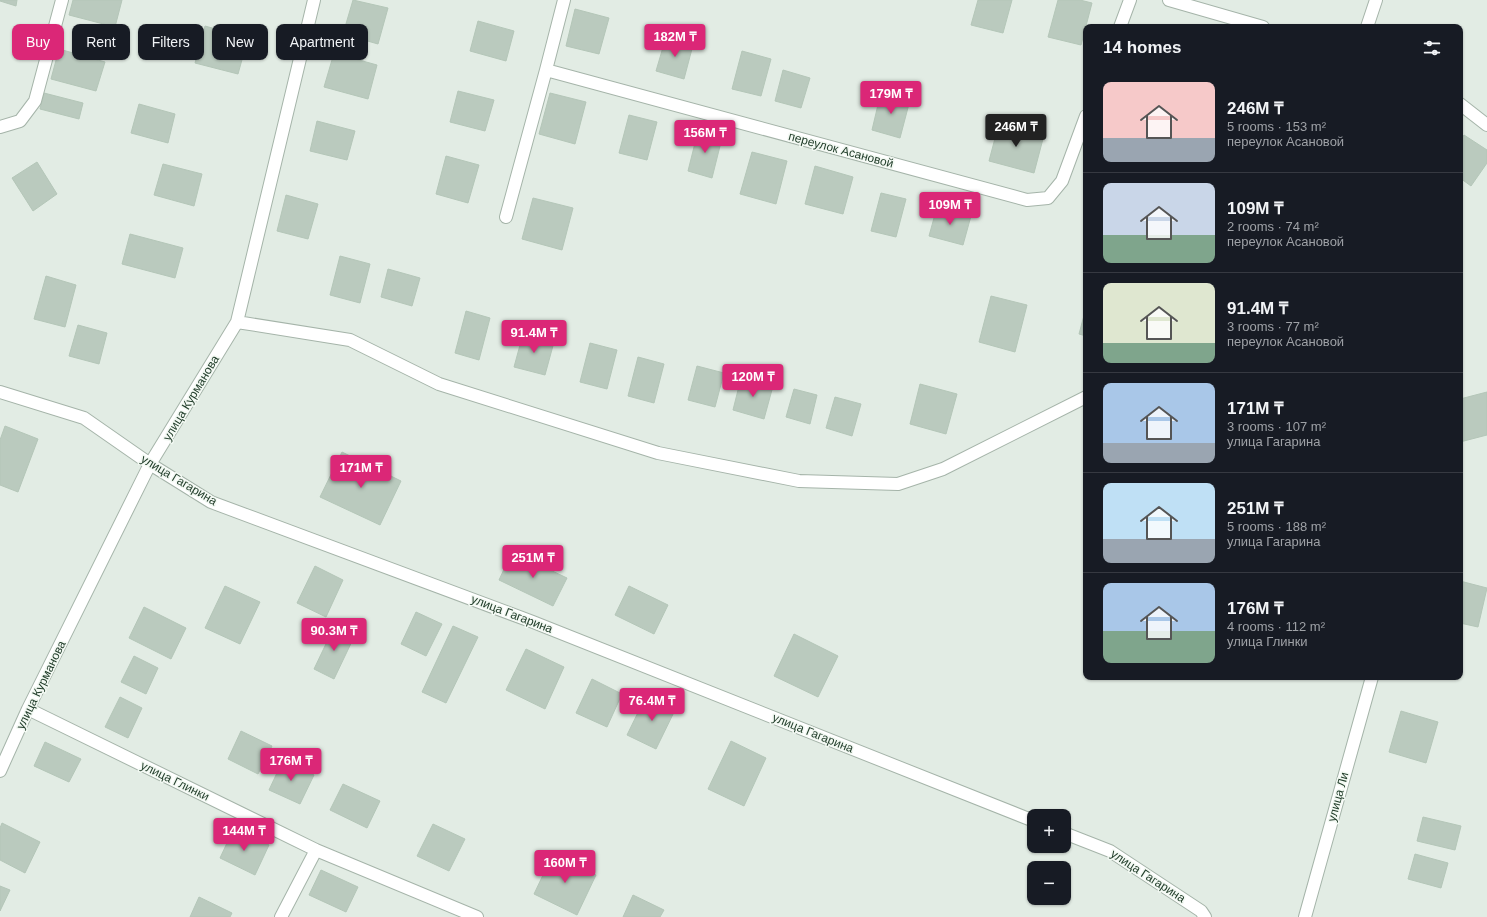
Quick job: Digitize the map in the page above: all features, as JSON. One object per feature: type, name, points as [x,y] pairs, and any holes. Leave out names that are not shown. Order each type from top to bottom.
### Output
[{"type":"street","points":[[0,127],[20,121],[35,101],[62,0]]},
{"type":"street","name":"улица Курманова","points":[[0,771],[28,708],[150,464],[237,322],[314,0]]},
{"type":"street","points":[[506,217],[564,0]]},
{"type":"street","points":[[1121,24],[1130,0]]},
{"type":"street","points":[[1169,0],[1253,24]]},
{"type":"street","points":[[1368,24],[1376,0]]},
{"type":"street","name":"переулок Асановой","points":[[546,70],[1027,200],[1048,198],[1062,181],[1083,124]]},
{"type":"street","points":[[1463,106],[1487,124]]},
{"type":"street","points":[[237,322],[350,340],[439,384],[612,439],[658,453],[799,481],[898,484],[943,470],[1083,399]]},
{"type":"street","name":"улица Гагарина","points":[[0,392],[84,418],[150,464],[212,502],[533,622],[1027,818]]},
{"type":"street","name":"улица Ли","points":[[1305,917],[1371,680]]},
{"type":"street","name":"улица Глинки","points":[[28,708],[316,850],[477,917]]},
{"type":"street","name":"улица Гагарина","points":[[1071,836],[1110,851],[1201,911],[1205,917]]},
{"type":"street","points":[[281,917],[316,850]]},
{"type":"building","points":[[17,0],[16,6],[0,1]]},
{"type":"building","points":[[73,0],[122,0],[116,24],[104,24],[69,15]]},
{"type":"building","points":[[353,0],[388,8],[378,44],[368,41],[368,24],[346,24]]},
{"type":"building","points":[[978,0],[1012,0],[1003,33],[971,25]]},
{"type":"building","points":[[1058,0],[1080,0],[1092,3],[1086,24],[1083,24],[1083,37],[1081,45],[1048,37]]},
{"type":"building","points":[[575,9],[609,18],[599,54],[566,46]]},
{"type":"building","points":[[478,21],[514,31],[506,61],[470,51]]},
{"type":"building","points":[[205,26],[212,28],[212,60],[242,60],[238,74],[195,63],[196,60],[204,60]]},
{"type":"building","points":[[666,37],[693,45],[684,79],[656,71]]},
{"type":"building","points":[[64,50],[72,53],[72,60],[98,60],[105,62],[96,91],[51,79],[56,60],[64,60]]},
{"type":"building","points":[[742,51],[771,59],[761,96],[732,89]]},
{"type":"building","points":[[332,60],[359,60],[377,65],[368,99],[324,87]]},
{"type":"building","points":[[783,70],[810,78],[801,108],[775,101]]},
{"type":"building","points":[[458,91],[494,100],[485,131],[450,122]]},
{"type":"building","points":[[881,92],[910,100],[900,138],[872,130]]},
{"type":"building","points":[[44,93],[83,103],[79,119],[40,109]]},
{"type":"building","points":[[550,93],[586,102],[575,144],[539,134]]},
{"type":"building","points":[[139,104],[175,114],[168,143],[131,133]]},
{"type":"building","points":[[629,115],[657,122],[647,160],[619,153]]},
{"type":"building","points":[[317,121],[355,131],[347,160],[310,151]]},
{"type":"building","points":[[999,123],[1044,135],[1034,173],[989,161]]},
{"type":"building","points":[[698,131],[722,138],[712,178],[688,171]]},
{"type":"building","points":[[1464,135],[1487,150],[1487,163],[1471,186],[1463,180]]},
{"type":"building","points":[[752,152],[787,161],[776,204],[740,194]]},
{"type":"building","points":[[446,156],[479,165],[468,203],[436,194]]},
{"type":"building","points":[[37,162],[57,194],[33,211],[12,178]]},
{"type":"building","points":[[163,164],[202,174],[194,206],[154,195]]},
{"type":"building","points":[[815,166],[853,177],[843,214],[805,204]]},
{"type":"building","points":[[881,193],[906,199],[896,237],[871,231]]},
{"type":"building","points":[[286,195],[318,204],[308,239],[277,231]]},
{"type":"building","points":[[533,198],[573,208],[562,250],[522,239]]},
{"type":"building","points":[[937,207],[971,216],[963,245],[929,236]]},
{"type":"building","points":[[130,234],[183,248],[175,278],[122,264]]},
{"type":"building","points":[[340,256],[370,264],[360,303],[330,295]]},
{"type":"building","points":[[388,269],[420,278],[412,306],[381,297]]},
{"type":"building","points":[[46,276],[76,285],[65,327],[34,319]]},
{"type":"building","points":[[991,296],[1027,305],[1015,352],[979,342]]},
{"type":"building","points":[[466,311],[490,318],[479,360],[455,353]]},
{"type":"building","points":[[1083,319],[1083,335],[1079,334]]},
{"type":"building","points":[[78,325],[107,333],[99,364],[69,356]]},
{"type":"building","points":[[523,334],[554,342],[545,375],[514,367]]},
{"type":"building","points":[[590,343],[617,350],[607,389],[580,382]]},
{"type":"building","points":[[638,357],[664,364],[654,403],[628,396]]},
{"type":"building","points":[[697,366],[724,373],[715,407],[688,400]]},
{"type":"building","points":[[741,378],[773,386],[764,419],[733,410]]},
{"type":"building","points":[[920,384],[957,394],[946,434],[910,424]]},
{"type":"building","points":[[794,389],[817,395],[810,424],[786,417]]},
{"type":"building","points":[[1487,392],[1487,435],[1463,441],[1463,398]]},
{"type":"building","points":[[835,397],[861,404],[852,436],[826,428]]},
{"type":"building","points":[[5,426],[38,439],[18,492],[0,485],[0,440]]},
{"type":"building","points":[[342,452],[401,481],[380,525],[320,497]]},
{"type":"building","points":[[512,552],[567,578],[553,606],[499,580]]},
{"type":"building","points":[[315,566],[343,580],[326,617],[297,603]]},
{"type":"building","points":[[1463,582],[1487,588],[1478,627],[1463,624]]},
{"type":"building","points":[[225,586],[260,602],[240,644],[205,628]]},
{"type":"building","points":[[629,586],[668,605],[654,634],[615,615]]},
{"type":"building","points":[[144,607],[186,628],[171,659],[129,638]]},
{"type":"building","points":[[416,612],[442,624],[426,656],[401,644]]},
{"type":"building","points":[[335,625],[355,635],[334,679],[314,669]]},
{"type":"building","points":[[453,626],[478,637],[446,703],[422,692]]},
{"type":"building","points":[[794,634],[838,656],[818,697],[774,676]]},
{"type":"building","points":[[526,649],[564,667],[545,709],[506,690]]},
{"type":"building","points":[[134,656],[158,668],[146,694],[121,682]]},
{"type":"building","points":[[592,679],[622,694],[607,727],[576,713]]},
{"type":"building","points":[[647,694],[676,708],[656,749],[627,735]]},
{"type":"building","points":[[120,697],[142,708],[128,738],[105,727]]},
{"type":"building","points":[[1401,711],[1438,722],[1426,763],[1389,752]]},
{"type":"building","points":[[241,731],[272,746],[258,774],[228,759]]},
{"type":"building","points":[[731,741],[766,758],[744,806],[708,789]]},
{"type":"building","points":[[45,742],[81,759],[69,782],[34,766]]},
{"type":"building","points":[[283,760],[314,775],[300,804],[269,790]]},
{"type":"building","points":[[343,784],[380,801],[367,828],[330,810]]},
{"type":"building","points":[[1423,817],[1461,826],[1455,850],[1417,841]]},
{"type":"building","points":[[2,823],[40,842],[25,873],[0,860],[0,828]]},
{"type":"building","points":[[433,824],[465,839],[449,871],[417,856]]},
{"type":"building","points":[[234,828],[269,845],[255,875],[220,858]]},
{"type":"building","points":[[553,854],[596,875],[577,915],[534,894]]},
{"type":"building","points":[[1415,854],[1448,863],[1441,888],[1408,879]]},
{"type":"building","points":[[321,870],[358,887],[346,912],[309,895]]},
{"type":"building","points":[[0,886],[10,890],[0,911]]},
{"type":"building","points":[[633,895],[664,910],[660,917],[623,917]]},
{"type":"building","points":[[199,897],[232,913],[230,917],[190,917]]}]
